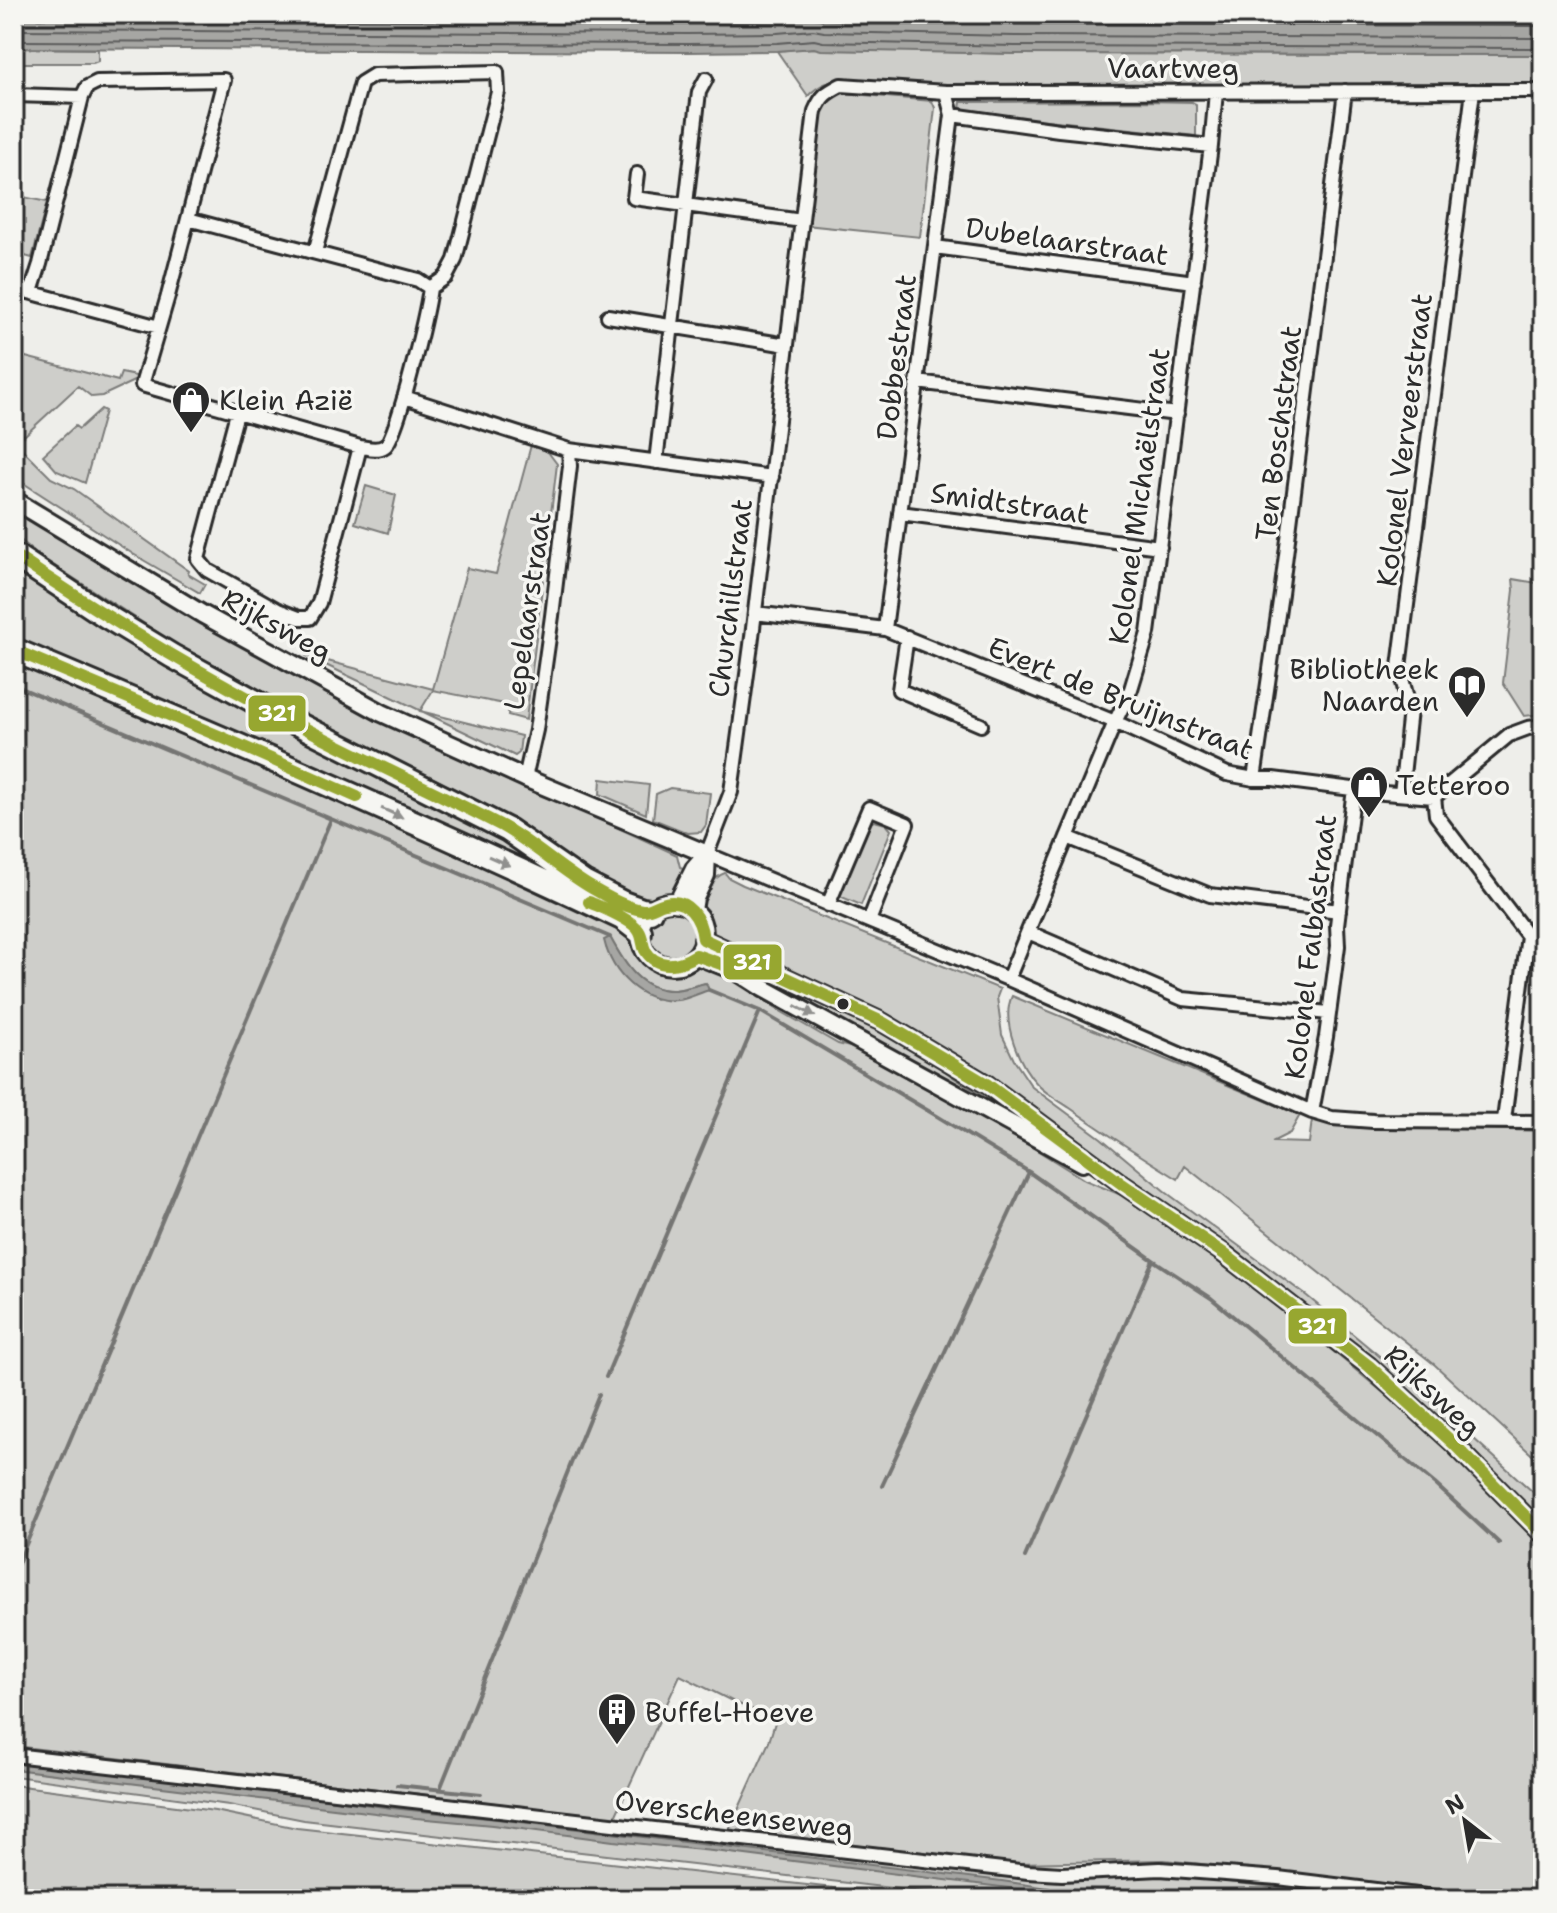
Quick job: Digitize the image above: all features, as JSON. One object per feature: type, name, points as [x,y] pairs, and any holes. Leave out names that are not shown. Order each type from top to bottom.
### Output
[{"type":"highway","points":[[14,555],[172,656],[274,712],[508,830],[584,883],[623,903],[650,911]]},
{"type":"highway","points":[[14,650],[219,736],[470,848],[622,918],[640,932]]},
{"type":"main road","name":"Rijksweg","points":[[14,500],[202,614],[382,713],[525,778],[707,854]]},
{"type":"main road","name":"Churchillstraat","points":[[685,906],[694,869],[707,854]]},
{"type":"main road","points":[[661,904],[685,906],[699,918],[703,929],[700,947],[687,962],[676,966],[653,960],[640,940],[641,922],[661,904]]},
{"type":"main road","name":"Rijksweg","points":[[700,947],[763,988],[1122,1184]]},
{"type":"main road","name":"Rijksweg","points":[[700,947],[882,1022],[988,1085],[1122,1184],[1223,1253],[1369,1366],[1453,1443],[1543,1534]]},
{"type":"street","points":[[31,292],[87,87],[97,82],[224,80],[142,385],[360,447],[375,449],[386,445],[393,434],[404,397],[430,288],[446,277],[455,260],[498,92],[497,72],[374,75],[361,83],[315,252]]},
{"type":"street","points":[[656,462],[699,92],[706,79]]},
{"type":"street","name":"Vaartweg","points":[[815,111],[826,93],[841,85],[946,92],[1543,91]]},
{"type":"street","name":"Ten Boschstraat","points":[[1254,779],[1281,594],[1345,91]]},
{"type":"street","name":"Kolonel Verveerstraat","points":[[1401,794],[1410,710],[1399,667],[1473,91]]},
{"type":"street","name":"Dobbestraat","points":[[885,629],[952,115],[946,92]]},
{"type":"street","name":"Kolonel Michaëlstraat","points":[[1008,979],[1131,689],[1148,633],[1216,92]]},
{"type":"street","points":[[14,95],[82,97]]},
{"type":"street","name":"Churchillstraat","points":[[707,854],[731,792],[815,111]]},
{"type":"street","points":[[952,115],[1211,146]]},
{"type":"street","points":[[637,174],[634,198],[802,221]]},
{"type":"street","points":[[188,219],[418,280],[430,288]]},
{"type":"street","name":"Dubelaarstraat","points":[[935,247],[1194,282]]},
{"type":"street","points":[[14,288],[159,327]]},
{"type":"street","points":[[608,316],[787,345]]},
{"type":"street","points":[[917,382],[1177,414]]},
{"type":"street","points":[[404,397],[569,450],[772,477]]},
{"type":"street","points":[[237,413],[198,559],[207,570],[278,610],[299,618],[310,618],[319,603],[360,447]]},
{"type":"street","name":"Lepelaarstraat","points":[[525,778],[536,730],[552,616],[570,466],[569,450]]},
{"type":"street","name":"Smidtstraat","points":[[900,513],[1160,547]]},
{"type":"street","name":"Evert de Bruijnstraat","points":[[755,613],[885,629],[1115,722],[1227,774],[1434,797]]},
{"type":"street","points":[[907,637],[899,690],[981,725]]},
{"type":"street","points":[[1504,1120],[1534,936],[1436,815],[1434,797],[1509,735],[1543,726]]},
{"type":"street","name":"Kolonel Falbastraat","points":[[1312,1112],[1338,946],[1339,911],[1354,789]]},
{"type":"street","points":[[828,905],[869,808],[907,824],[869,921]]},
{"type":"street","points":[[1067,837],[1210,895],[1339,911]]},
{"type":"street","points":[[707,854],[1008,979],[1312,1112],[1332,1118],[1360,1120],[1543,1122]]},
{"type":"street","points":[[1028,932],[1183,999],[1329,1013]]},
{"type":"street","name":"Overscheenseweg","points":[[14,1755],[1028,1872],[1062,1874],[1160,1869],[1278,1878],[1449,1899]]},
{"type":"shaded area","points":[[14,48],[98,49],[98,61],[14,63]]},
{"type":"shaded area","points":[[807,48],[1015,54],[1543,55],[1543,84],[948,88],[846,79],[825,84],[808,96],[777,51]]},
{"type":"shaded area","points":[[842,93],[932,101],[935,108],[920,237],[806,225],[819,120],[826,103]]},
{"type":"shaded area","points":[[1145,101],[1196,104],[1196,136],[960,109],[961,102]]},
{"type":"shaded area","points":[[14,195],[47,202],[32,258],[14,253]]},
{"type":"shaded area","points":[[14,354],[118,381],[121,373],[136,376],[136,380],[102,396],[92,397],[78,386],[24,436],[14,425]]},
{"type":"shaded area","points":[[101,409],[105,411],[85,483],[57,471],[43,455],[75,426],[79,429]]},
{"type":"shaded area","points":[[14,441],[51,478],[74,489],[205,584],[200,593],[14,477]]},
{"type":"shaded area","points":[[531,445],[548,452],[557,464],[526,720],[508,715],[509,705],[433,690],[420,710],[305,655],[433,689],[467,568],[496,574]]},
{"type":"shaded area","points":[[366,486],[396,495],[388,533],[355,523]]},
{"type":"shaded area","points":[[14,510],[172,605],[353,706],[677,855],[683,868],[681,874],[686,877],[673,892],[643,903],[571,870],[481,802],[307,715],[176,644],[44,559],[14,535]]},
{"type":"shaded area","points":[[14,561],[484,823],[575,883],[488,851],[423,813],[14,637]]},
{"type":"shaded area","points":[[1513,579],[1543,584],[1543,714],[1524,716],[1503,683]]},
{"type":"shaded area","points":[[14,656],[176,723],[632,932],[641,956],[657,969],[673,972],[697,965],[713,966],[764,996],[775,1008],[838,1044],[870,1052],[960,1102],[1085,1180],[1126,1197],[1198,1246],[1294,1319],[1420,1423],[1543,1548],[1543,1899],[1502,1899],[1485,1894],[1164,1860],[1016,1863],[729,1830],[769,1742],[776,1719],[680,1675],[615,1817],[14,1746]],"holes":[[[610,937],[627,966],[652,986],[674,990],[705,983],[655,999],[620,973],[606,947]]]},
{"type":"shaded area","points":[[423,712],[521,736],[519,753],[515,756]]},
{"type":"shaded area","points":[[601,779],[649,785],[646,814],[600,794]]},
{"type":"shaded area","points":[[670,788],[710,793],[706,825],[701,832],[688,833],[653,819],[656,794]]},
{"type":"shaded area","points":[[874,821],[886,824],[891,830],[861,905],[837,895],[866,826]]},
{"type":"shaded area","points":[[725,873],[743,885],[1000,989],[997,997],[1002,1035],[1032,1087],[1101,1138],[1167,1193],[1307,1296],[1413,1384],[1543,1501],[1543,1523],[1253,1268],[1007,1092],[715,938],[706,917],[704,901],[713,882]]},
{"type":"shaded area","points":[[672,911],[688,918],[695,934],[688,950],[672,957],[656,950],[649,934],[656,918]]},
{"type":"shaded area","points":[[747,964],[886,1030],[1081,1159],[744,970]]},
{"type":"shaded area","points":[[1012,996],[1300,1115],[1290,1133],[1272,1142],[1309,1143],[1312,1120],[1352,1126],[1543,1131],[1543,1465],[1435,1365],[1185,1166],[1178,1179],[1043,1089],[1025,1068],[1014,1044],[1008,1018]]},
{"type":"shaded area","points":[[14,1768],[265,1786],[855,1856],[1158,1874],[1377,1899],[986,1899],[304,1820],[229,1805],[14,1776]]},
{"type":"shaded area","points":[[14,1785],[215,1811],[297,1828],[933,1899],[14,1899]]},
{"type":"water","points":[[14,14],[1543,14],[1543,55],[1015,54],[814,48],[688,52],[14,48]]},
{"type":"water","points":[[610,937],[627,966],[652,986],[675,990],[706,983],[709,990],[678,1000],[665,1000],[640,992],[621,975],[608,953],[604,940]]},
{"type":"water","points":[[14,1762],[1002,1881],[1049,1888],[1049,1893],[14,1769]]},
{"type":"waterway","points":[[14,685],[331,819]]},
{"type":"waterway","points":[[14,1573],[331,819],[610,937]]},
{"type":"waterway","points":[[709,990],[760,1011],[937,1116],[1029,1172],[1153,1260]]},
{"type":"waterway","points":[[606,1377],[760,1011]]},
{"type":"waterway","points":[[882,1486],[1029,1172]]},
{"type":"waterway","points":[[1025,1557],[1153,1260],[1211,1298],[1435,1484],[1499,1543]]},
{"type":"waterway","points":[[440,1789],[599,1394]]},
{"type":"waterway","points":[[397,1785],[481,1794]]},
{"type":"transit line","name":"321","points":[[14,555],[127,628],[243,695],[502,826],[610,898],[642,910],[673,902],[687,906],[696,917],[703,939],[882,1022],[988,1085],[1122,1184],[1223,1253],[1369,1366],[1453,1443],[1543,1534]]},
{"type":"transit line","name":"321","points":[[14,650],[357,797]]},
{"type":"transit line","name":"321","points":[[589,902],[630,922],[640,933],[645,950],[656,961],[676,964],[696,955],[745,976]]},
{"type":"place","name":"Klein Azië","points":[[191,434]]},
{"type":"place","name":"Bibliotheek Naarden","points":[[1467,719]]},
{"type":"place","name":"Tetteroo","points":[[1369,819]]},
{"type":"place","name":"Buffel-Hoeve","points":[[617,1746]]}]
